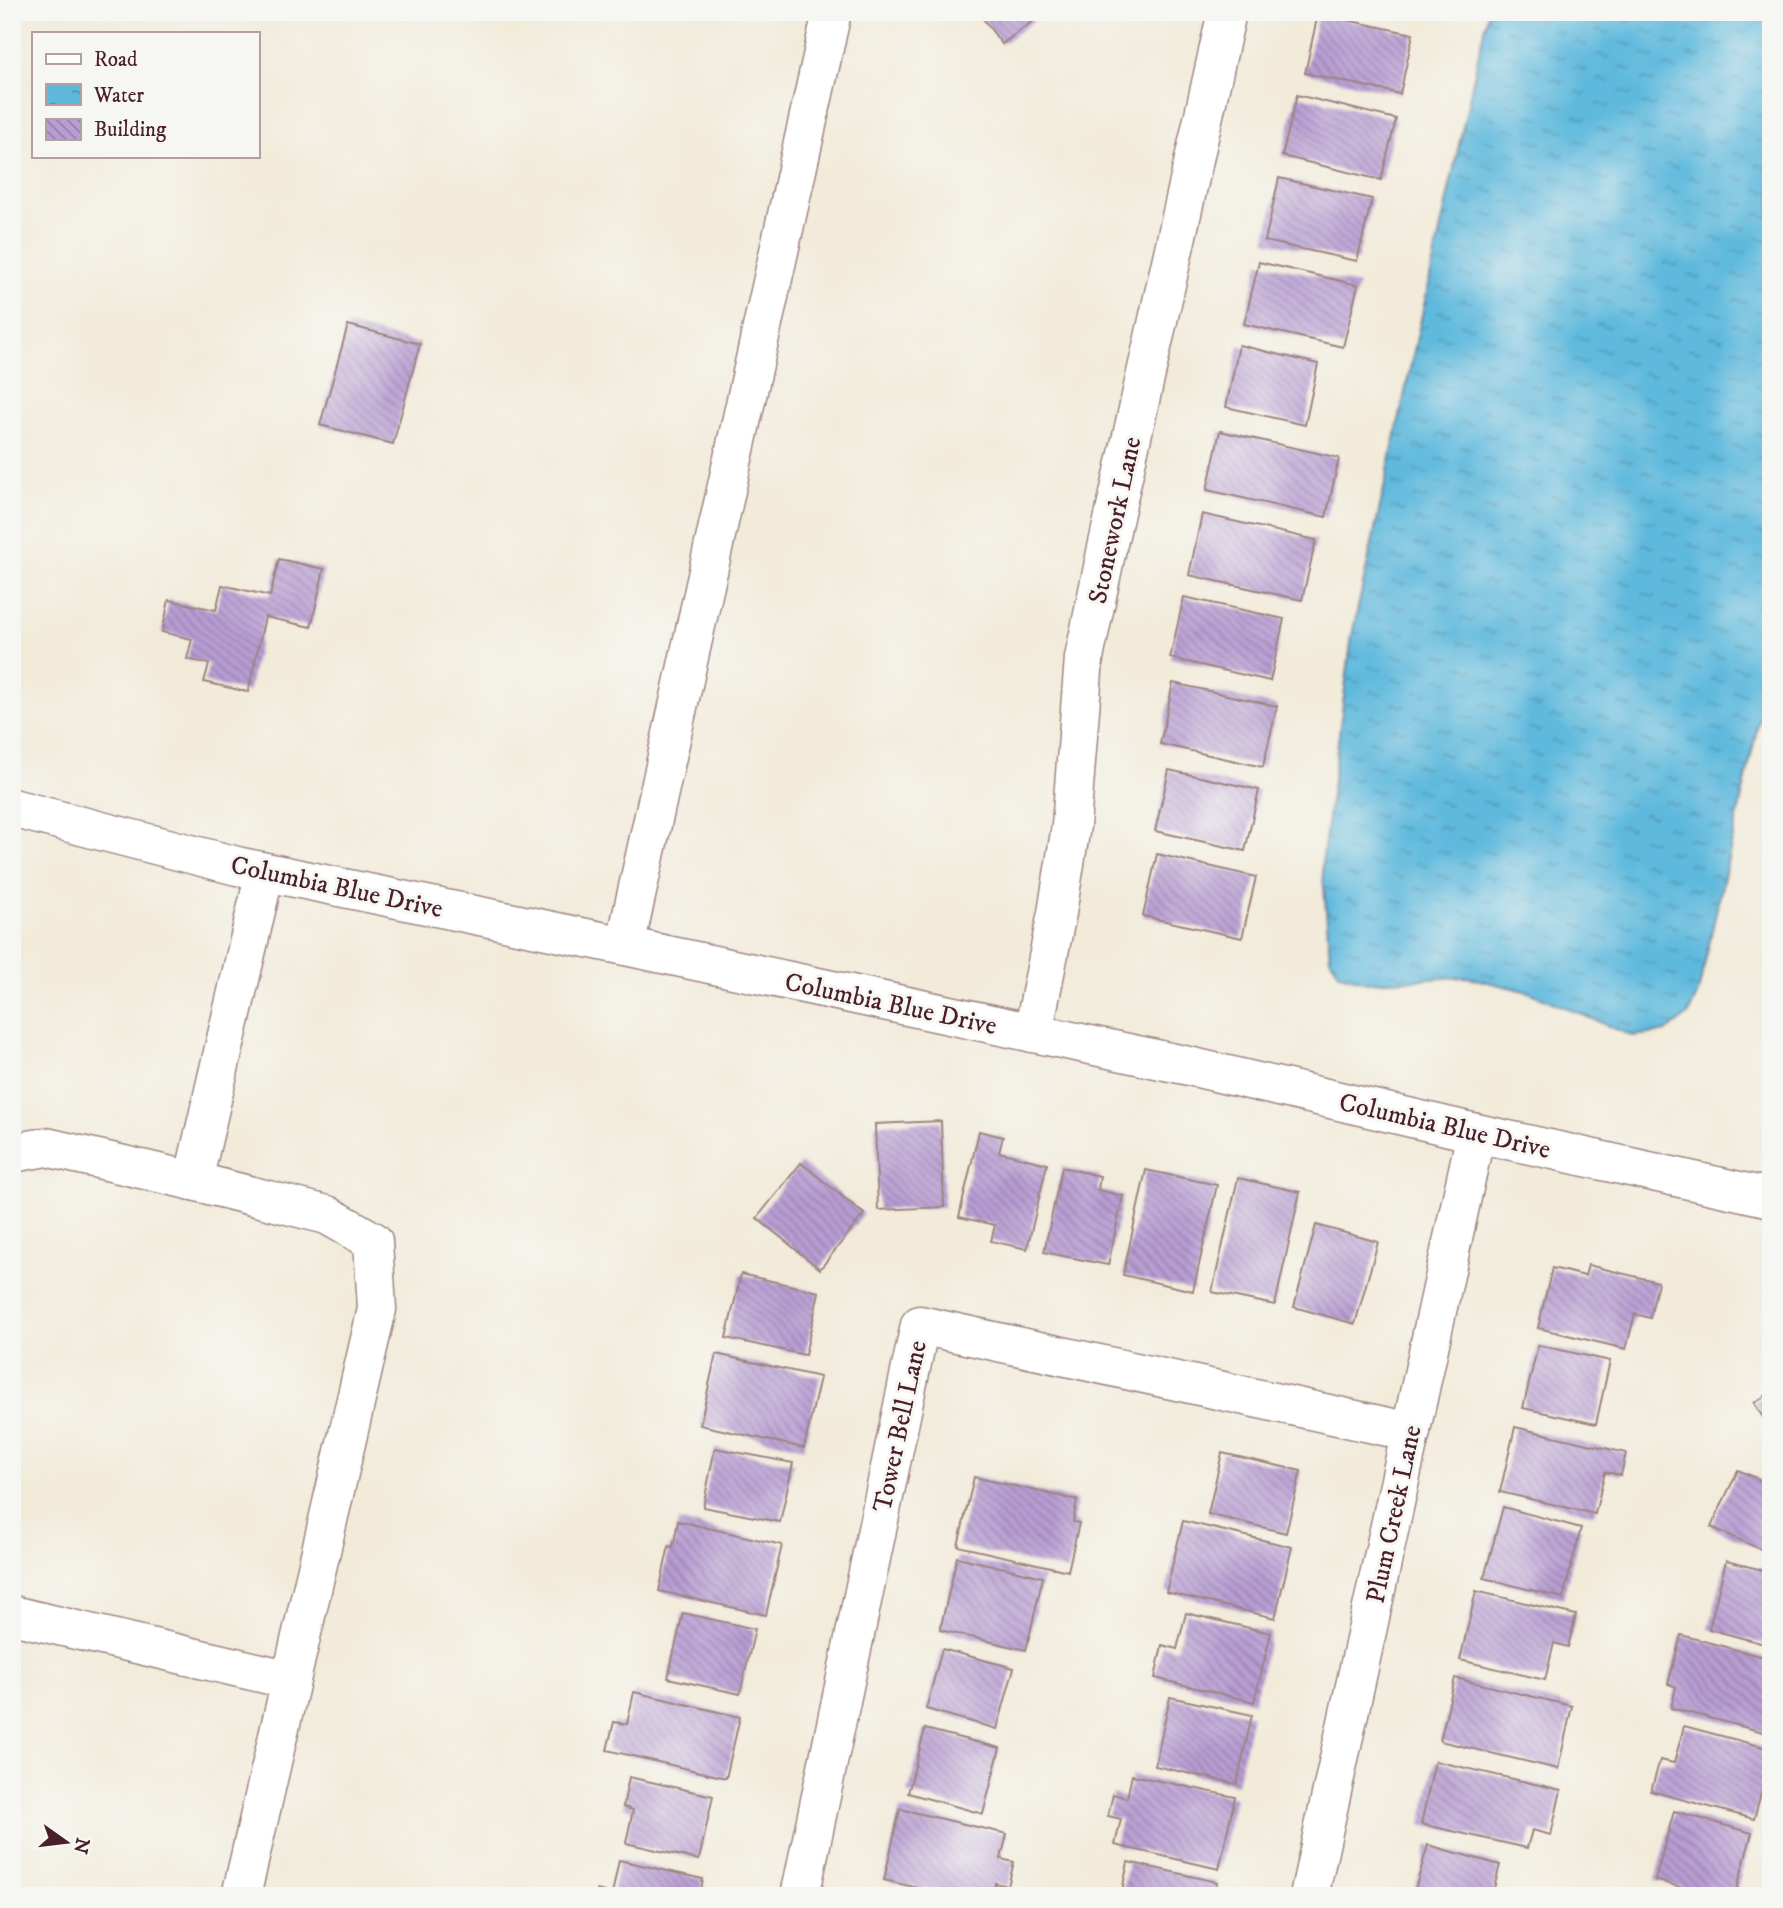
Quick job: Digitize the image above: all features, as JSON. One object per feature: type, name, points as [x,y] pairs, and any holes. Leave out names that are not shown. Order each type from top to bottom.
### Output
[{"type":"street","points":[[625,946],[832,12]]},
{"type":"street","name":"Stonework Lane","points":[[1033,1033],[1071,826],[1084,658],[1227,12]]},
{"type":"street","name":"Columbia Blue Drive","points":[[12,808],[265,872],[1189,1066],[1771,1198]]},
{"type":"street","points":[[193,1181],[265,872]]},
{"type":"street","name":"Plum Creek Lane","points":[[1309,1896],[1476,1133]]},
{"type":"street","points":[[12,1153],[46,1147],[193,1181],[327,1214],[373,1241],[377,1309],[241,1896]]},
{"type":"street","name":"Tower Bell Lane","points":[[800,1896],[920,1325],[1411,1432]]},
{"type":"street","points":[[12,1615],[291,1679]]},
{"type":"water","points":[[1488,12],[1771,12],[1771,667],[1698,993],[1688,1015],[1666,1032],[1632,1036],[1529,992],[1467,977],[1367,982],[1340,974],[1330,958],[1322,864],[1352,635]]},
{"type":"building","points":[[978,12],[1045,12],[1002,44]]},
{"type":"building","points":[[1318,14],[1413,34],[1400,94],[1305,73]]},
{"type":"building","points":[[1297,95],[1396,119],[1381,180],[1282,156]]},
{"type":"building","points":[[1279,178],[1372,199],[1357,261],[1265,241]]},
{"type":"building","points":[[1259,262],[1358,285],[1343,347],[1244,324]]},
{"type":"building","points":[[348,325],[420,344],[393,444],[320,425]]},
{"type":"building","points":[[1239,345],[1318,364],[1305,425],[1226,407]]},
{"type":"building","points":[[1220,431],[1339,458],[1326,517],[1207,490]]},
{"type":"building","points":[[1202,514],[1316,540],[1302,600],[1189,575]]},
{"type":"building","points":[[279,559],[324,569],[311,627],[265,617],[248,692],[204,682],[209,664],[187,659],[192,639],[162,632],[169,600],[216,610],[222,585],[270,596]]},
{"type":"building","points":[[1184,597],[1284,619],[1270,681],[1170,658]]},
{"type":"building","points":[[1173,683],[1277,706],[1263,767],[1160,744]]},
{"type":"building","points":[[1169,770],[1259,790],[1245,851],[1155,831]]},
{"type":"building","points":[[1157,854],[1256,877],[1242,938],[1143,916]]},
{"type":"building","points":[[941,1121],[944,1207],[878,1210],[875,1124]]},
{"type":"building","points":[[979,1131],[1003,1137],[999,1152],[1047,1164],[1027,1249],[991,1241],[995,1225],[959,1217]]},
{"type":"building","points":[[801,1163],[864,1214],[820,1269],[757,1218]]},
{"type":"building","points":[[1062,1167],[1100,1176],[1098,1190],[1123,1196],[1108,1265],[1044,1252]]},
{"type":"building","points":[[1146,1170],[1217,1185],[1193,1291],[1123,1275]]},
{"type":"building","points":[[1238,1178],[1300,1192],[1275,1305],[1212,1292]]},
{"type":"building","points":[[1316,1225],[1378,1242],[1355,1324],[1294,1307]]},
{"type":"building","points":[[1588,1265],[1658,1282],[1650,1318],[1635,1314],[1626,1349],[1538,1328],[1552,1268],[1585,1276]]},
{"type":"building","points":[[741,1274],[819,1292],[805,1355],[726,1338]]},
{"type":"building","points":[[1538,1345],[1610,1361],[1596,1424],[1523,1408]]},
{"type":"building","points":[[716,1354],[820,1377],[804,1448],[700,1425]]},
{"type":"building","points":[[1771,1392],[1771,1430],[1754,1403]]},
{"type":"building","points":[[1515,1427],[1626,1453],[1621,1475],[1605,1472],[1595,1514],[1500,1492]]},
{"type":"building","points":[[715,1448],[793,1463],[780,1522],[703,1507]]},
{"type":"building","points":[[1222,1453],[1301,1471],[1286,1533],[1208,1514]]},
{"type":"building","points":[[1738,1470],[1771,1485],[1771,1554],[1711,1527]]},
{"type":"building","points":[[974,1477],[1077,1500],[1073,1522],[1079,1523],[1068,1571],[958,1546]]},
{"type":"building","points":[[1503,1507],[1581,1528],[1563,1598],[1484,1578]]},
{"type":"building","points":[[678,1521],[782,1545],[766,1615],[659,1591],[669,1546],[673,1547]]},
{"type":"building","points":[[1183,1521],[1292,1547],[1275,1618],[1166,1592]]},
{"type":"building","points":[[957,1557],[1043,1577],[1026,1650],[940,1630]]},
{"type":"building","points":[[1726,1561],[1771,1572],[1771,1634],[1768,1645],[1709,1629]]},
{"type":"building","points":[[1476,1591],[1576,1615],[1568,1647],[1554,1643],[1545,1680],[1460,1660]]},
{"type":"building","points":[[683,1613],[755,1629],[740,1694],[668,1678]]},
{"type":"building","points":[[1186,1613],[1271,1633],[1254,1702],[1155,1678],[1162,1645],[1177,1649]]},
{"type":"building","points":[[1681,1635],[1771,1659],[1771,1734],[1671,1708],[1676,1687],[1668,1684]]},
{"type":"building","points":[[942,1649],[1014,1668],[997,1729],[926,1709]]},
{"type":"building","points":[[1455,1678],[1572,1706],[1558,1769],[1440,1741]]},
{"type":"building","points":[[634,1692],[740,1717],[726,1778],[607,1750],[614,1722],[627,1724]]},
{"type":"building","points":[[1170,1697],[1252,1715],[1237,1784],[1155,1766]]},
{"type":"building","points":[[1684,1726],[1771,1749],[1754,1819],[1651,1791],[1660,1760],[1674,1763]]},
{"type":"building","points":[[925,1729],[1000,1748],[983,1814],[908,1793]]},
{"type":"building","points":[[1435,1761],[1561,1790],[1551,1835],[1532,1830],[1527,1848],[1421,1824]]},
{"type":"building","points":[[1132,1775],[1235,1797],[1219,1869],[1115,1845],[1121,1819],[1108,1816],[1113,1794],[1127,1798]]},
{"type":"building","points":[[629,1777],[713,1796],[699,1860],[626,1843],[633,1810],[623,1807]]},
{"type":"building","points":[[900,1809],[1007,1834],[1001,1859],[1014,1862],[1008,1886],[995,1883],[993,1896],[951,1896],[884,1880]]},
{"type":"building","points":[[1674,1811],[1752,1833],[1735,1896],[1711,1896],[1655,1880]]},
{"type":"building","points":[[1428,1845],[1500,1865],[1492,1896],[1413,1896]]},
{"type":"building","points":[[619,1860],[703,1879],[700,1896],[596,1896],[597,1890],[612,1894]]},
{"type":"building","points":[[1128,1862],[1217,1882],[1214,1896],[1104,1896],[1106,1887],[1122,1891]]}]
